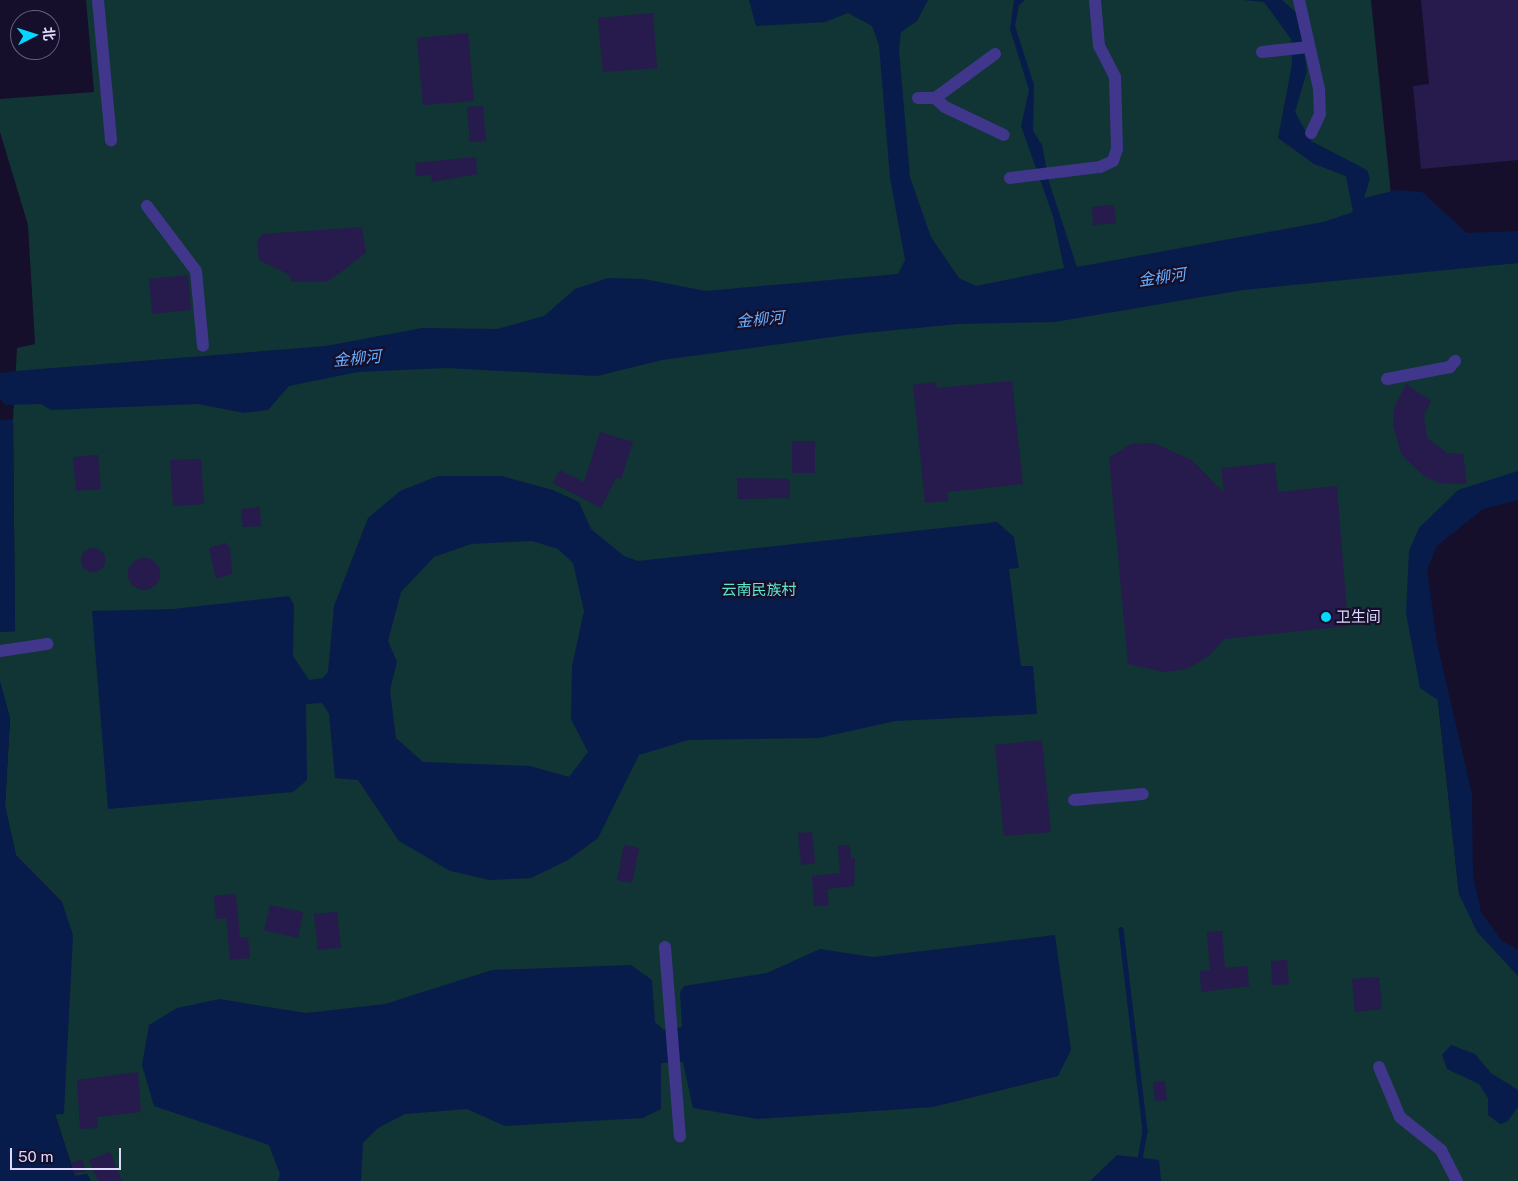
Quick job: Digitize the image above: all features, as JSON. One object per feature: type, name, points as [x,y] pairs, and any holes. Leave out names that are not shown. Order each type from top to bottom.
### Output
[{"type":"street","points":[[98,0],[111,140]]},
{"type":"street","points":[[1010,178],[1100,167],[1113,161],[1117,149],[1115,76],[1099,46],[1095,0]]},
{"type":"street","points":[[1299,0],[1320,114],[1311,133]]},
{"type":"street","points":[[1262,52],[1307,47]]},
{"type":"street","points":[[918,98],[935,98],[995,54]]},
{"type":"street","points":[[935,98],[945,107],[1004,135]]},
{"type":"street","points":[[147,206],[196,271],[203,346]]},
{"type":"street","points":[[1387,379],[1450,367],[1454,361]]},
{"type":"street","points":[[0,651],[47,644]]},
{"type":"street","points":[[1074,800],[1143,794]]},
{"type":"street","points":[[665,947],[680,1136]]},
{"type":"street","points":[[1380,1067],[1400,1117],[1441,1150],[1457,1181]]},
{"type":"green space","name":"云南民族村","points":[[86,0],[1371,0],[1399,272],[1518,263],[1518,471],[1419,528],[1459,894],[1518,976],[1518,1181],[91,1181],[87,1174],[75,1176],[55,1114],[63,1114],[62,902],[16,856],[5,806],[10,718],[0,682],[0,632],[15,631],[13,419],[17,348],[35,344],[28,225],[0,132],[0,99],[94,92]]},
{"type":"water","name":"金柳河","points":[[749,0],[928,0],[917,21],[901,32],[899,50],[910,177],[931,237],[959,278],[976,286],[1064,268],[1053,216],[1021,126],[1029,90],[1010,29],[1014,0],[1025,0],[1019,5],[1015,26],[1034,85],[1033,131],[1042,145],[1049,182],[1077,267],[1323,222],[1353,212],[1346,176],[1314,164],[1278,138],[1292,64],[1291,39],[1264,2],[1242,0],[1282,0],[1298,14],[1307,71],[1295,112],[1311,141],[1367,170],[1370,179],[1364,198],[1397,190],[1422,192],[1467,233],[1518,231],[1518,263],[1243,290],[1055,322],[958,324],[854,334],[662,360],[597,376],[446,368],[358,372],[289,386],[268,410],[244,413],[198,404],[51,410],[41,404],[5,405],[0,398],[0,373],[326,346],[422,328],[497,329],[544,316],[575,289],[608,278],[644,279],[706,291],[898,274],[905,260],[890,178],[879,45],[872,26],[848,13],[825,22],[756,26]]},
{"type":"water","points":[[13,419],[15,631],[0,632],[0,420]]},
{"type":"water","points":[[1518,471],[1518,500],[1483,509],[1437,546],[1427,569],[1437,643],[1472,794],[1473,875],[1481,912],[1501,940],[1518,950],[1518,976],[1477,932],[1459,894],[1438,700],[1420,688],[1406,613],[1409,551],[1419,528],[1458,490]]},
{"type":"water","points":[[438,476],[502,476],[553,490],[579,502],[591,529],[624,556],[638,561],[997,522],[1014,537],[1019,568],[1009,569],[1021,666],[1033,666],[1037,714],[895,721],[819,738],[688,740],[639,755],[598,838],[568,860],[531,878],[490,880],[450,871],[399,841],[358,780],[335,778],[329,714],[322,703],[306,704],[307,780],[293,792],[108,809],[92,611],[173,609],[289,596],[294,605],[293,656],[309,680],[323,678],[328,672],[334,606],[368,518],[400,491]],"holes":[[[532,541],[558,549],[573,563],[584,611],[572,666],[571,719],[588,752],[569,777],[530,766],[423,762],[396,738],[390,690],[397,662],[388,641],[401,592],[434,557],[471,544]]]},
{"type":"water","points":[[0,682],[10,718],[5,806],[16,855],[62,902],[73,935],[64,1113],[55,1115],[75,1176],[87,1174],[91,1181],[0,1181]]},
{"type":"water","points":[[1055,935],[1071,1050],[1058,1076],[933,1107],[758,1119],[693,1108],[683,1062],[661,1063],[661,1109],[643,1118],[505,1126],[467,1109],[405,1114],[378,1128],[363,1143],[361,1181],[278,1181],[280,1174],[269,1145],[154,1106],[142,1065],[149,1025],[177,1008],[219,999],[306,1013],[385,1004],[492,970],[631,965],[652,980],[655,1022],[664,1030],[682,1027],[680,992],[684,986],[767,973],[820,949],[873,957]]},
{"type":"water","points":[[1451,1045],[1475,1054],[1491,1073],[1518,1090],[1518,1107],[1507,1122],[1500,1124],[1488,1115],[1488,1098],[1479,1084],[1447,1069],[1442,1055]]},
{"type":"water","points":[[1117,1155],[1159,1160],[1161,1181],[1090,1181]]},
{"type":"building","points":[[1421,0],[1518,0],[1518,160],[1421,169],[1413,86],[1429,84]]},
{"type":"building","points":[[653,13],[657,68],[603,72],[598,18]]},
{"type":"building","points":[[468,33],[474,101],[423,105],[417,38]]},
{"type":"building","points":[[483,106],[486,141],[470,142],[467,107]]},
{"type":"building","points":[[476,157],[477,174],[432,182],[431,175],[416,176],[415,163]]},
{"type":"building","points":[[1114,205],[1116,223],[1093,225],[1092,207]]},
{"type":"building","points":[[362,227],[366,253],[329,281],[291,282],[290,275],[259,260],[257,240],[263,234]]},
{"type":"building","points":[[188,275],[191,310],[152,314],[149,279]]},
{"type":"building","points":[[1012,381],[1023,484],[947,492],[948,501],[925,503],[913,385],[936,382],[937,388]]},
{"type":"building","points":[[1406,384],[1431,401],[1424,415],[1427,438],[1447,453],[1463,454],[1467,484],[1439,483],[1424,476],[1401,454],[1393,424],[1394,408]]},
{"type":"building","points":[[600,432],[633,442],[621,479],[616,478],[601,508],[553,483],[560,470],[584,482]]},
{"type":"building","points":[[792,441],[815,441],[815,473],[792,473]]},
{"type":"building","points":[[1153,443],[1192,460],[1224,493],[1221,468],[1275,463],[1278,492],[1337,486],[1348,626],[1224,639],[1209,656],[1187,669],[1165,672],[1128,664],[1109,458],[1131,444]]},
{"type":"building","points":[[98,455],[101,489],[76,491],[73,457]]},
{"type":"building","points":[[201,459],[204,504],[173,506],[170,460]]},
{"type":"building","points":[[737,478],[790,479],[790,498],[737,499]]},
{"type":"building","points":[[260,507],[261,526],[243,527],[241,509]]},
{"type":"building","points":[[225,543],[230,547],[232,574],[216,579],[209,548]]},
{"type":"building","points":[[93,548],[102,551],[105,560],[102,569],[93,572],[84,569],[81,560],[84,551]]},
{"type":"building","points":[[144,558],[155,563],[160,574],[155,585],[144,590],[133,585],[128,574],[133,563]]},
{"type":"building","points":[[1042,740],[1051,832],[1004,836],[995,745]]},
{"type":"building","points":[[812,832],[815,863],[801,865],[798,833]]},
{"type":"building","points":[[624,845],[639,848],[632,883],[617,880]]},
{"type":"building","points":[[850,845],[851,859],[855,858],[854,886],[827,889],[829,905],[814,906],[812,876],[840,873],[838,846]]},
{"type":"building","points":[[236,894],[240,938],[248,937],[250,958],[230,960],[226,918],[216,919],[214,896]]},
{"type":"building","points":[[270,905],[303,912],[298,938],[264,930]]},
{"type":"building","points":[[337,912],[341,947],[318,950],[314,914]]},
{"type":"building","points":[[1222,931],[1225,968],[1247,966],[1249,986],[1201,992],[1200,971],[1210,970],[1207,932]]},
{"type":"building","points":[[1287,960],[1289,984],[1272,985],[1271,961]]},
{"type":"building","points":[[1379,977],[1382,1009],[1355,1012],[1352,979]]},
{"type":"building","points":[[138,1072],[141,1112],[97,1117],[98,1128],[80,1129],[77,1080]]},
{"type":"building","points":[[1165,1081],[1167,1100],[1155,1101],[1153,1082]]},
{"type":"building","points":[[110,1152],[122,1181],[98,1181],[89,1160]]},
{"type":"building","points":[[82,1159],[86,1171],[74,1174],[71,1163]]},
{"type":"waterway","points":[[1121,929],[1145,1131],[1140,1158]]},
{"type":"place","name":"卫生间","points":[[1326,617]]}]
